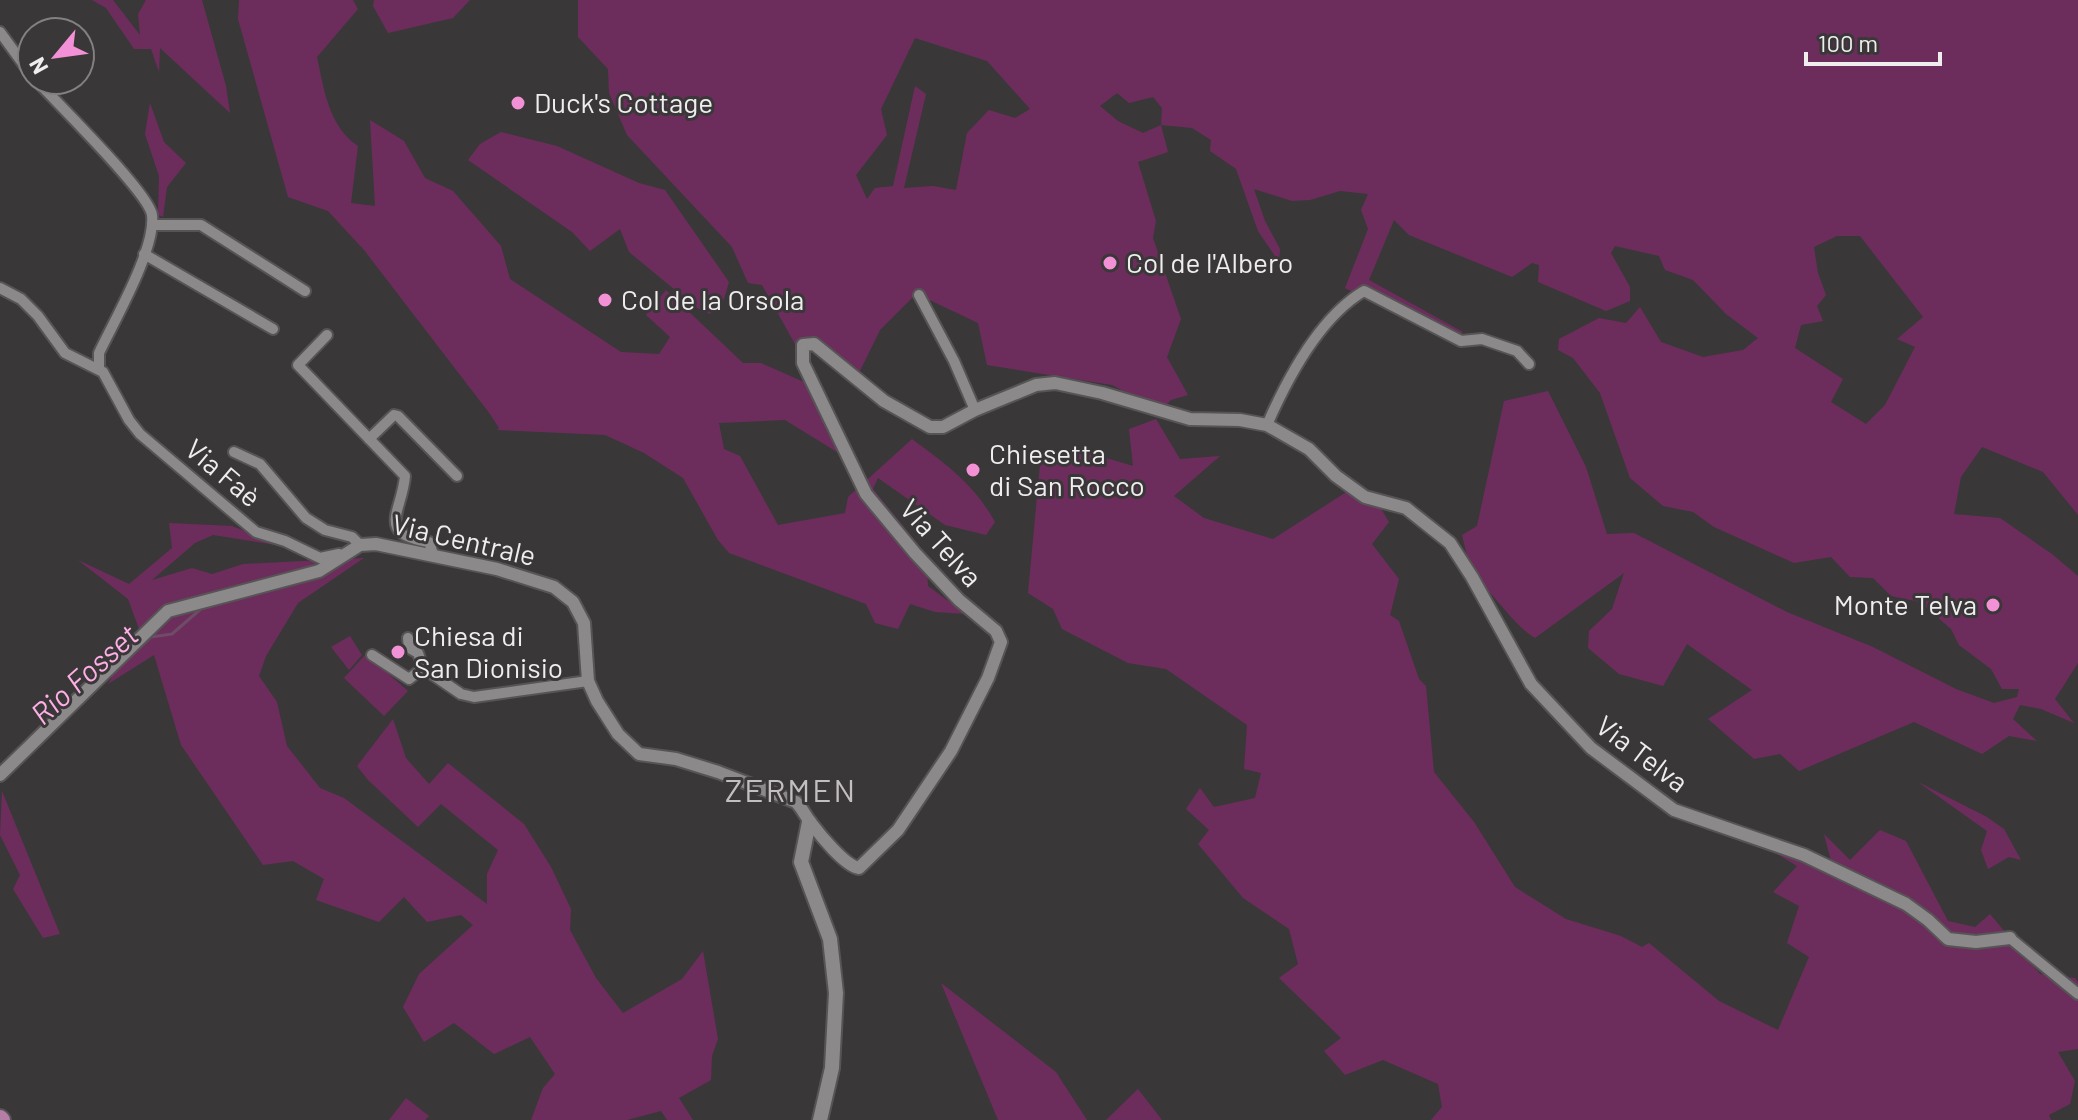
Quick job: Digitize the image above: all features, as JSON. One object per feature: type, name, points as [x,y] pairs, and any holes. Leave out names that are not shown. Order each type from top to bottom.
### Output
[{"type":"main road","points":[[809,822],[801,862],[830,939],[836,993],[832,1068],[820,1120]]},
{"type":"street","points":[[0,32],[16,54]]},
{"type":"street","points":[[0,288],[21,299],[38,316],[65,353],[74,360],[97,368],[99,353],[144,254],[152,225],[152,213],[146,202],[51,96]]},
{"type":"street","points":[[152,225],[201,225],[305,291]]},
{"type":"street","points":[[144,254],[273,329]]},
{"type":"street","points":[[1267,425],[1328,320],[1346,302],[1364,291],[1461,341],[1482,339],[1517,351],[1529,364]]},
{"type":"street","points":[[919,295],[947,347],[975,410]]},
{"type":"street","points":[[327,335],[298,365],[405,476],[395,516],[398,530],[410,539],[429,542],[433,554]]},
{"type":"street","name":"Via Telva","points":[[809,822],[853,868],[859,868],[893,836],[951,751],[988,678],[1001,642],[996,631],[959,600],[866,494],[803,363],[803,345],[814,344],[884,401],[930,427],[943,427],[1036,385],[1055,383],[1102,393],[1190,419],[1240,420],[1267,425],[1309,449],[1336,476],[1365,497],[1406,508],[1450,543],[1531,684],[1591,748],[1674,810],[1804,855],[1906,904],[1948,939],[1976,942],[2010,938],[2078,994]]},
{"type":"street","name":"Via Faè","points":[[97,368],[108,378],[129,420],[140,434],[256,532],[285,541],[320,558],[355,549]]},
{"type":"street","points":[[369,439],[385,422],[394,415],[398,416],[457,476]]},
{"type":"street","name":"Via Centrale","points":[[234,452],[260,464],[306,518],[325,530],[352,537],[355,549]]},
{"type":"street","name":"Via Centrale","points":[[0,775],[168,611],[319,571],[355,549],[376,544],[497,569],[554,587],[573,602],[584,623],[588,681],[597,701],[618,734],[639,754],[676,759],[796,802],[804,809],[809,822]]},
{"type":"street","points":[[408,638],[409,648],[418,653],[423,668],[461,694],[474,697],[588,681]]},
{"type":"street","points":[[372,655],[409,679],[423,668]]},
{"type":"shaded area","points":[[92,0],[113,0],[140,35],[138,14],[146,0],[202,0],[226,86],[230,113],[160,48],[159,72],[151,49],[134,49],[106,8]]},
{"type":"shaded area","points":[[239,0],[353,0],[358,9],[317,57],[325,95],[334,118],[340,129],[358,146],[351,203],[375,206],[370,120],[404,141],[425,178],[453,191],[501,246],[510,279],[621,352],[659,354],[670,337],[646,315],[666,290],[743,363],[761,363],[813,386],[850,460],[785,420],[719,423],[724,449],[740,456],[778,525],[845,513],[848,497],[912,439],[948,466],[978,497],[995,522],[986,535],[945,525],[878,478],[873,489],[926,554],[928,586],[966,614],[935,612],[910,604],[898,629],[875,623],[866,604],[729,553],[718,540],[683,478],[644,453],[605,435],[497,430],[499,428],[490,414],[364,250],[328,211],[288,197],[238,19]]},
{"type":"shaded area","points":[[374,0],[470,0],[453,18],[388,33],[373,6]]},
{"type":"shaded area","points":[[578,0],[2078,0],[2078,515],[2043,472],[1982,447],[1961,477],[1954,514],[2000,518],[2078,576],[2078,663],[2055,699],[2074,723],[2041,709],[2020,705],[2013,719],[2037,741],[2009,736],[1982,754],[1914,722],[1799,771],[1780,754],[1754,759],[1708,719],[1752,690],[1687,644],[1663,686],[1619,674],[1588,648],[1589,631],[1612,609],[1624,573],[1535,638],[1518,625],[1472,577],[1462,535],[1477,526],[1504,401],[1548,391],[1586,467],[1607,534],[1634,533],[1787,612],[1873,647],[1956,689],[1994,703],[2017,697],[2019,689],[2002,689],[1991,669],[1959,645],[1951,629],[1920,602],[1891,596],[1873,578],[1850,577],[1831,557],[1794,563],[1714,527],[1693,512],[1663,506],[1630,478],[1600,393],[1573,358],[1558,350],[1559,339],[1599,318],[1626,323],[1640,307],[1661,342],[1703,357],[1743,350],[1758,338],[1726,314],[1693,280],[1665,270],[1659,256],[1615,246],[1611,253],[1630,287],[1630,301],[1606,311],[1538,282],[1539,265],[1532,263],[1512,277],[1409,235],[1394,220],[1369,280],[1463,332],[1450,341],[1345,288],[1368,229],[1361,210],[1368,194],[1340,191],[1310,200],[1292,201],[1254,189],[1265,221],[1280,249],[1279,262],[1258,231],[1236,169],[1210,151],[1211,140],[1192,128],[1161,125],[1168,152],[1138,162],[1156,221],[1153,238],[1181,319],[1167,357],[1188,395],[1171,400],[1160,411],[1112,385],[987,365],[978,323],[919,295],[912,298],[880,330],[859,373],[818,342],[795,344],[762,285],[748,283],[732,247],[627,135],[609,93],[608,69],[578,37]],"holes":[[[915,38],[987,61],[1030,109],[1015,118],[989,110],[967,133],[956,190],[933,186],[904,188],[926,94],[915,86],[893,186],[875,188],[867,199],[856,175],[887,135],[881,109]],[[1117,93],[1129,103],[1153,97],[1162,108],[1161,125],[1143,133],[1118,121],[1100,106]],[[1837,236],[1860,236],[1923,317],[1897,339],[1915,347],[1885,405],[1866,424],[1831,402],[1843,379],[1795,348],[1801,325],[1823,321],[1817,306],[1826,295],[1818,273],[1814,247]]]},
{"type":"shaded area","points":[[150,103],[164,142],[186,163],[167,187],[163,217],[158,215],[159,176],[145,134]]},
{"type":"shaded area","points":[[501,132],[557,146],[639,183],[665,190],[729,282],[724,299],[710,314],[697,308],[629,252],[620,229],[590,251],[572,232],[468,160],[480,144]]},
{"type":"shaded area","points":[[1156,419],[1180,459],[1220,456],[1174,496],[1204,518],[1273,539],[1348,491],[1380,507],[1389,522],[1372,544],[1399,579],[1390,615],[1399,621],[1419,679],[1426,686],[1434,772],[1474,822],[1515,887],[1566,919],[1621,936],[1642,947],[1649,943],[1719,1001],[1778,1030],[1809,957],[1787,943],[1799,906],[1773,892],[1797,866],[1762,845],[1835,876],[1824,834],[1850,860],[1880,830],[1906,841],[1948,921],[1975,927],[1990,914],[2040,974],[2075,978],[2078,982],[2078,1049],[2058,1052],[2075,1081],[2070,1104],[2049,1115],[2051,1120],[1431,1120],[1442,1107],[1438,1084],[1383,1060],[1345,1075],[1324,1051],[1341,1038],[1279,978],[1298,964],[1289,929],[1243,898],[1198,844],[1209,830],[1186,809],[1200,788],[1214,807],[1255,798],[1261,773],[1244,769],[1247,725],[1166,669],[1128,663],[1062,629],[1053,609],[1028,593],[1041,454],[1073,448],[1133,466],[1129,429]]},
{"type":"shaded area","points":[[169,523],[232,526],[282,546],[213,535],[195,543],[152,580],[192,568],[212,574],[243,564],[364,558],[298,603],[266,656],[259,676],[277,702],[287,746],[320,788],[344,798],[487,904],[487,874],[498,850],[441,804],[418,827],[357,766],[393,719],[406,758],[429,784],[448,763],[524,824],[551,867],[571,909],[570,930],[596,978],[623,1013],[682,979],[703,951],[718,1039],[712,1056],[711,1080],[679,1098],[693,1120],[667,1120],[661,1111],[627,1120],[531,1120],[543,1088],[555,1074],[530,1037],[494,1054],[454,1023],[424,1042],[403,1007],[419,974],[473,925],[461,915],[427,922],[404,897],[379,922],[316,900],[324,879],[293,861],[263,865],[181,745],[154,655],[108,684],[139,629],[128,599],[78,560],[129,584],[172,548]]},
{"type":"shaded area","points":[[350,636],[362,655],[349,670],[331,647]]},
{"type":"shaded area","points":[[366,654],[408,691],[384,716],[344,678]]},
{"type":"shaded area","points":[[1918,782],[2004,829],[2021,860],[2009,857],[1988,869],[1981,850],[1987,831]]},
{"type":"shaded area","points":[[2,791],[60,934],[43,938],[13,889],[20,875],[0,835]]},
{"type":"shaded area","points":[[941,983],[1056,1072],[1087,1120],[998,1120]]},
{"type":"shaded area","points":[[1138,1089],[1162,1120],[1106,1120]]},
{"type":"shaded area","points":[[406,1098],[429,1116],[425,1120],[389,1120]]},
{"type":"waterway","name":"Rio Fosset","points":[[115,671],[151,637],[172,634],[203,607]]},
{"type":"place","name":"Duck's Cottage","points":[[518,103]]},
{"type":"place","name":"Col de l'Albero","points":[[1110,263]]},
{"type":"place","name":"Col de la Orsola","points":[[605,300]]},
{"type":"place","name":"Chiesetta di San Rocco","points":[[973,470]]},
{"type":"place","name":"Monte Telva","points":[[1993,605]]},
{"type":"place","name":"Chiesa di San Dionisio","points":[[398,652]]},
{"type":"district","name":"ZERMEN","points":[[791,791]]}]
